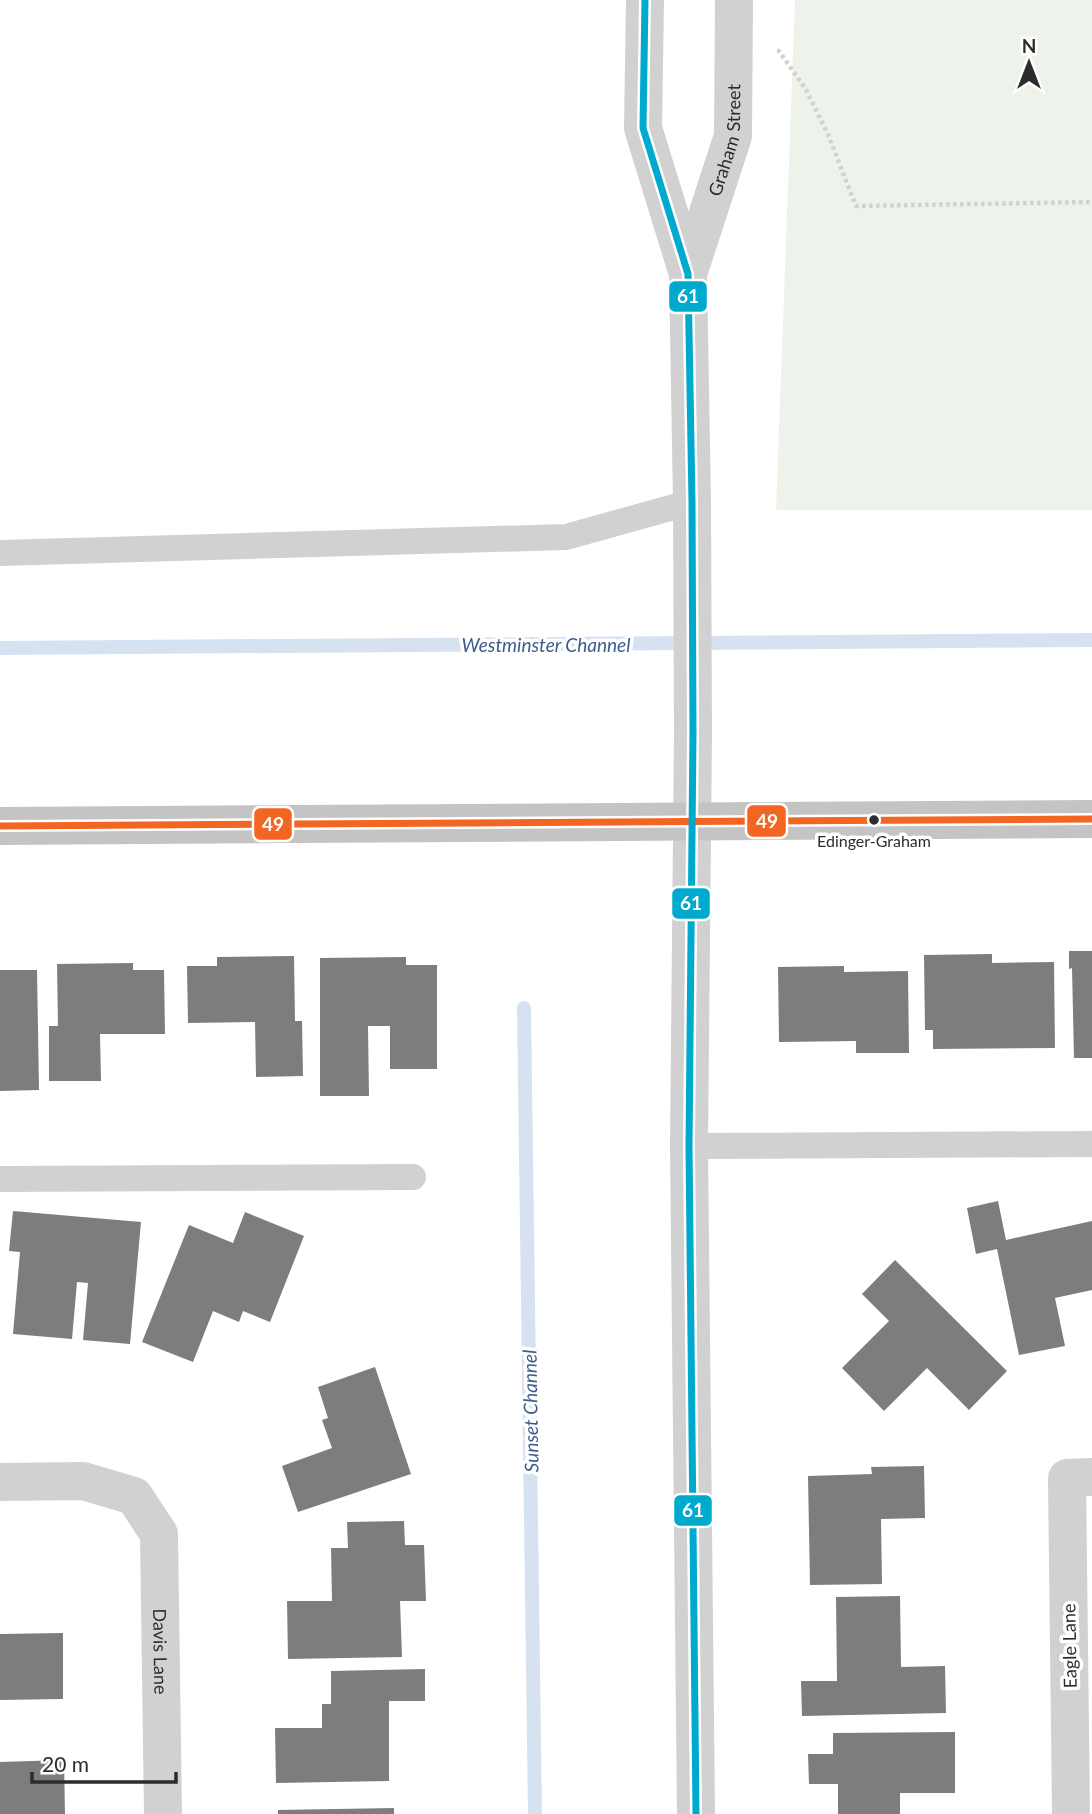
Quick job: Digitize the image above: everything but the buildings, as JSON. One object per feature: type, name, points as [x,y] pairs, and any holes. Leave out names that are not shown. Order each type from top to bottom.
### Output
[{"type":"main road","points":[[0,827],[1092,819]]},
{"type":"street","name":"Graham Street","points":[[645,0],[643,128],[688,274],[693,732],[689,1146],[696,1814]]},
{"type":"street","name":"Graham Street","points":[[688,274],[733,136],[734,0]]},
{"type":"street","name":"Eagle Lane","points":[[1071,1814],[1080,1477]]},
{"type":"street","name":"Davis Lane","points":[[0,1482],[83,1481],[134,1496],[159,1534],[163,1814]]},
{"type":"lane","points":[[0,553],[566,537],[692,502]]},
{"type":"lane","points":[[689,1146],[1092,1144]]},
{"type":"lane","points":[[0,1179],[413,1177]]},
{"type":"path","points":[[734,49],[779,51],[805,88],[827,132],[856,206],[1092,202]]},
{"type":"shaded area","points":[[795,0],[1092,0],[1092,510],[776,510]]},
{"type":"waterway","name":"Westminster Channel","points":[[0,648],[1092,640]]},
{"type":"waterway","name":"Sunset Channel","points":[[524,1008],[535,1814]]},
{"type":"transit line","name":"61","points":[[645,0],[643,128],[688,274],[693,732],[689,1146],[696,1814]]},
{"type":"transit line","name":"49","points":[[0,826],[1092,819]]},
{"type":"place","name":"Edinger-Graham","points":[[874,820]]}]
